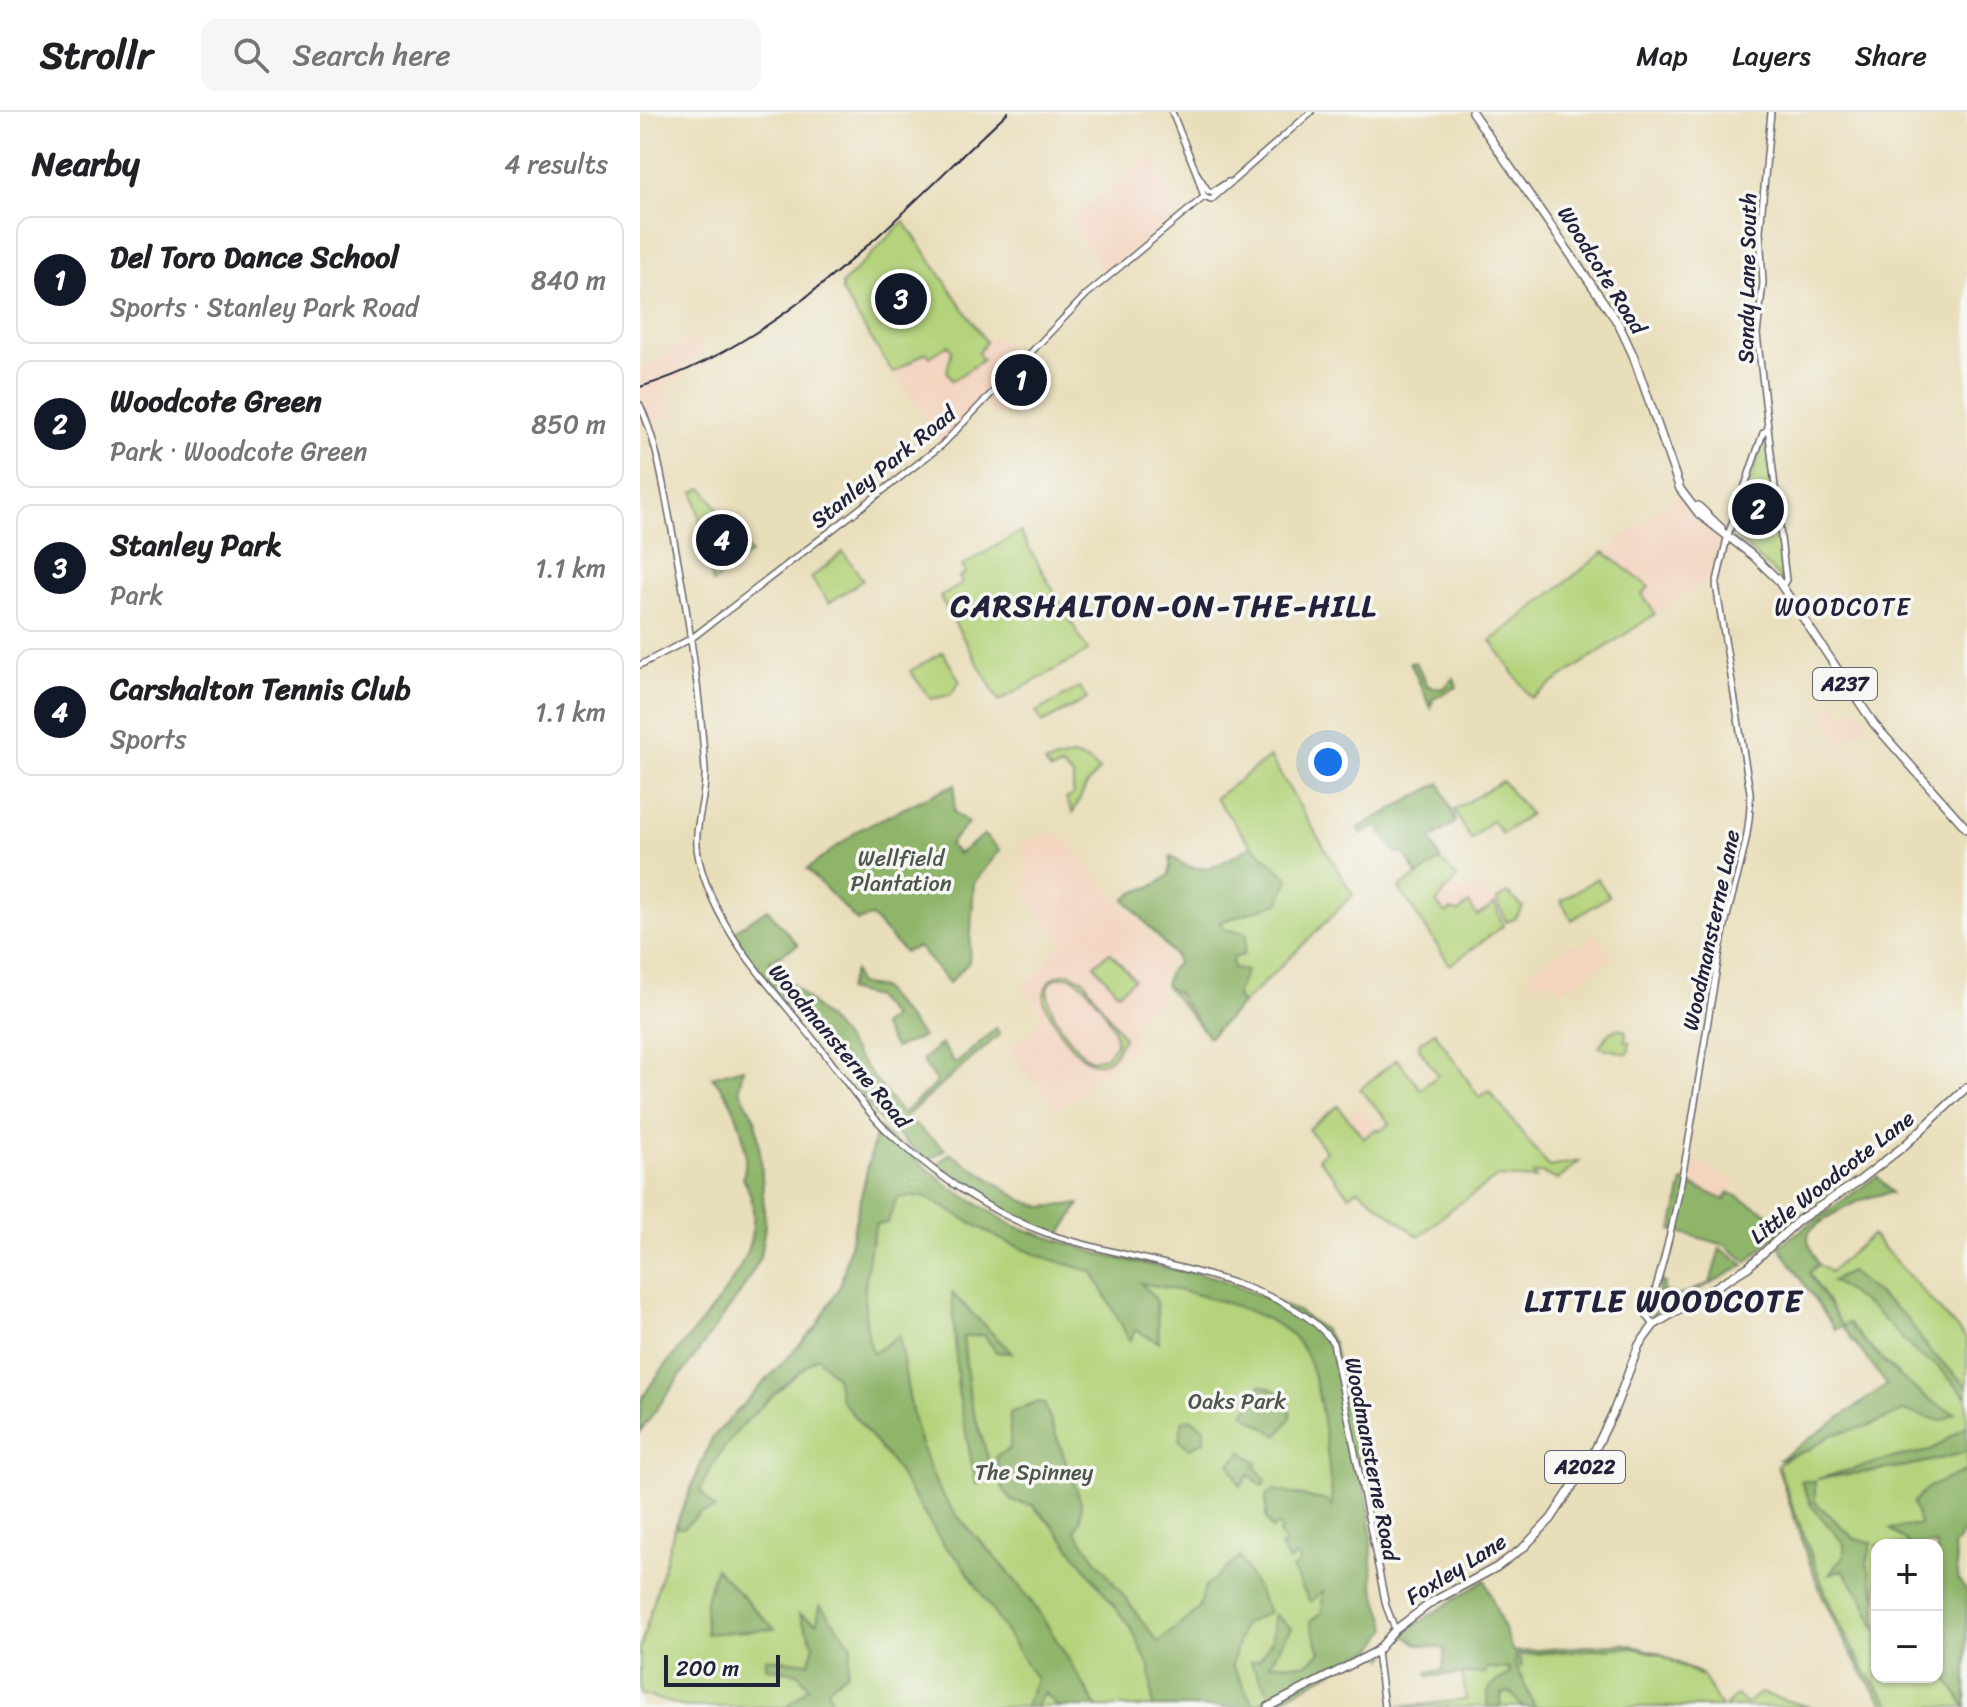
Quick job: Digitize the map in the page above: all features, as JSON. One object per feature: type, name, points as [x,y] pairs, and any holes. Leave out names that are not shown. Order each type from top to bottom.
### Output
[{"type":"main road","name":"Woodcote Road","points":[[1472,112],[1618,323],[1639,370],[1672,475],[1692,503],[1727,538],[1755,557],[1782,586],[1874,724],[1967,829]]},
{"type":"main road","name":"Little Woodcote Lane","points":[[1639,1345],[1654,1325],[1748,1267],[1799,1220],[1859,1181],[1904,1146],[1967,1087]]},
{"type":"main road","name":"Foxley Lane","points":[[1377,1651],[1395,1630],[1432,1602],[1511,1557],[1551,1519],[1606,1429],[1639,1345]]},
{"type":"main road","name":"A2022","points":[[1268,1707],[1377,1651]]},
{"type":"street","points":[[1172,112],[1208,195]]},
{"type":"street","name":"Stanley Park Road","points":[[640,665],[692,638],[942,445],[1075,304],[1208,195],[1232,180],[1311,112]]},
{"type":"street","name":"Sandy Lane South","points":[[1771,112],[1760,231],[1763,283],[1757,326],[1786,580],[1782,586]]},
{"type":"street","points":[[640,405],[659,467],[692,638]]},
{"type":"street","points":[[1727,538],[1763,433],[1768,429]]},
{"type":"street","name":"Woodmansterne Lane","points":[[1654,1325],[1647,1316],[1665,1259],[1674,1204],[1687,1159],[1723,935],[1750,823],[1750,792],[1716,591],[1727,538]]},
{"type":"street","name":"Woodmansterne Road","points":[[692,638],[702,712],[706,778],[695,832],[699,861],[714,901],[752,966],[878,1122],[956,1188],[1006,1218],[1048,1234],[1106,1252],[1185,1267],[1215,1277],[1299,1312],[1324,1330],[1333,1343],[1386,1606],[1395,1630]]},
{"type":"street","points":[[1377,1651],[1384,1707]]},
{"type":"shaded area","points":[[1152,155],[1176,215],[1103,273],[1069,219]]},
{"type":"shaded area","points":[[998,335],[1029,381],[1003,395],[1011,411],[997,418],[981,403],[940,440],[932,433],[920,414],[922,412],[893,373],[927,352],[930,357],[948,345],[950,349],[943,369],[969,406],[952,381],[982,361],[977,353],[979,347]]},
{"type":"shaded area","points":[[694,337],[706,356],[682,365],[686,377],[666,385],[677,415],[641,425],[640,430],[640,370]]},
{"type":"shaded area","points":[[1678,494],[1692,515],[1720,539],[1708,579],[1531,698],[1491,641]]},
{"type":"shaded area","points":[[1836,704],[1845,715],[1857,707],[1870,725],[1839,743],[1824,713]]},
{"type":"shaded area","points":[[1057,832],[1169,956],[1156,991],[1156,1000],[1131,1023],[1135,1045],[1058,1111],[1007,1049],[1031,1033],[1041,1016],[1038,1005],[1022,987],[1045,966],[1051,953],[1063,942],[1026,898],[1028,892],[1022,842]]},
{"type":"shaded area","points":[[1452,883],[1471,895],[1485,883],[1495,904],[1477,916],[1474,910],[1447,914],[1436,903]]},
{"type":"shaded area","points":[[1597,934],[1612,959],[1561,992],[1550,980],[1535,984],[1528,972],[1571,943],[1578,946]]},
{"type":"shaded area","points":[[1359,1107],[1377,1128],[1364,1138],[1346,1118]]},
{"type":"shaded area","points":[[1690,1158],[1736,1182],[1726,1200],[1683,1181]]},
{"type":"green space","points":[[904,221],[986,342],[978,353],[983,360],[952,381],[947,372],[952,350],[948,345],[930,357],[926,352],[893,373],[842,292],[842,284]]},
{"type":"green space","points":[[1766,434],[1784,577],[1783,581],[1733,534]]},
{"type":"green space","points":[[703,488],[750,553],[713,583],[694,492]]},
{"type":"green space","points":[[1020,532],[1088,651],[999,701],[940,597],[962,584],[959,577],[966,573],[962,566]]},
{"type":"green space","points":[[843,552],[863,580],[829,603],[811,578]]},
{"type":"green space","points":[[1604,552],[1649,587],[1642,594],[1655,614],[1531,698],[1491,641]]},
{"type":"green space","points":[[943,652],[960,682],[950,695],[931,699],[910,671]]},
{"type":"green space","points":[[1410,662],[1416,663],[1428,686],[1443,689],[1454,678],[1457,687],[1433,699],[1431,708]]},
{"type":"green space","points":[[1080,687],[1087,699],[1042,723],[1036,712]]},
{"type":"green space","points":[[1072,756],[1089,761],[1099,770],[1086,786],[1073,813],[1066,799],[1073,795],[1073,776],[1061,767],[1051,771],[1045,763]]},
{"type":"green space","points":[[1270,757],[1353,895],[1209,1037],[1165,985],[1169,971],[1177,964],[1176,957],[1125,899],[1169,875],[1171,856],[1192,867],[1212,867],[1252,846],[1215,798]]},
{"type":"green space","points":[[1502,781],[1530,814],[1502,834],[1492,820],[1471,840],[1454,810]]},
{"type":"green space","points":[[1440,783],[1456,822],[1431,839],[1440,860],[1418,876],[1405,854],[1397,854],[1377,826],[1362,834],[1358,828]]},
{"type":"green space","name":"Wellfield Plantation","points":[[955,784],[954,812],[968,823],[949,844],[958,854],[984,835],[1000,850],[974,883],[969,962],[949,983],[918,947],[904,952],[872,917],[857,921],[807,869],[860,829]]},
{"type":"green space","points":[[1252,845],[1289,879],[1279,903],[1220,922],[1226,930],[1247,933],[1244,955],[1232,958],[1233,968],[1246,971],[1236,996],[1242,1004],[1209,1037],[1177,993],[1165,985],[1169,971],[1177,964],[1176,957],[1125,899],[1169,875],[1171,856],[1182,864],[1202,869],[1221,863]]},
{"type":"green space","points":[[1440,860],[1457,877],[1436,903],[1446,914],[1450,910],[1459,912],[1469,903],[1477,916],[1495,904],[1503,926],[1450,965],[1399,888]]},
{"type":"green space","points":[[1597,878],[1609,896],[1572,920],[1561,901]]},
{"type":"green space","points":[[1505,894],[1523,907],[1515,919],[1506,922],[1497,900]]},
{"type":"green space","points":[[767,909],[798,945],[769,961],[833,1025],[902,1114],[937,1083],[922,1060],[941,1044],[956,1064],[996,1028],[1000,1034],[905,1117],[945,1149],[928,1161],[879,1119],[848,1076],[744,953],[732,933]]},
{"type":"green space","points":[[1110,952],[1134,979],[1118,993],[1094,965]]},
{"type":"green space","points":[[854,971],[858,984],[881,988],[923,1037],[895,1048],[881,1026],[892,1017],[874,997],[847,990]]},
{"type":"green space","points":[[1069,973],[1084,980],[1124,1038],[1110,1059],[1100,1063],[1090,1061],[1080,1055],[1054,1022],[1044,1002],[1045,990],[1050,982],[1058,976]],"holes":[[[1071,977],[1093,996],[1112,1026],[1116,1043],[1106,1057],[1091,1060],[1082,1053],[1054,1013],[1049,987],[1056,979]]]},
{"type":"green space","points":[[1617,1029],[1626,1031],[1625,1041],[1630,1042],[1628,1054],[1599,1047],[1610,1032]]},
{"type":"green space","points":[[1435,1032],[1479,1097],[1489,1091],[1549,1167],[1580,1161],[1558,1180],[1542,1173],[1533,1174],[1536,1179],[1498,1177],[1449,1211],[1419,1237],[1358,1189],[1349,1195],[1318,1158],[1326,1151],[1308,1129],[1338,1106],[1364,1138],[1377,1128],[1380,1131],[1390,1123],[1360,1089],[1397,1059],[1421,1089],[1438,1075],[1419,1048],[1420,1042]]},
{"type":"green space","points":[[743,1068],[739,1089],[756,1121],[761,1160],[765,1226],[760,1258],[741,1292],[640,1432],[641,1401],[656,1377],[721,1297],[739,1269],[751,1239],[753,1209],[743,1178],[745,1152],[740,1124],[728,1098],[712,1077]]},
{"type":"green space","points":[[877,1127],[949,1189],[1014,1226],[1109,1257],[1143,1261],[1324,1330],[1333,1343],[1382,1633],[1374,1648],[1268,1707],[685,1707],[640,1694],[640,1649],[675,1527],[712,1438],[816,1327],[841,1284]],"holes":[[[1010,1449],[1062,1536],[1032,1505],[997,1456]]]},
{"type":"green space","name":"The Spinney","points":[[877,1127],[950,1187],[1014,1226],[1109,1257],[1215,1277],[1299,1312],[1324,1330],[1333,1343],[1370,1512],[1373,1585],[1388,1628],[1374,1648],[1268,1707],[1153,1707],[1150,1668],[1131,1628],[1051,1523],[1032,1505],[1012,1501],[1002,1487],[996,1456],[1010,1449],[1010,1413],[1036,1402],[1044,1403],[1081,1502],[1081,1519],[1075,1531],[1158,1642],[1198,1610],[1205,1587],[1240,1557],[1269,1612],[1243,1625],[1232,1665],[1254,1705],[1272,1697],[1250,1662],[1259,1660],[1272,1640],[1274,1614],[1291,1628],[1270,1664],[1307,1664],[1320,1652],[1310,1622],[1322,1612],[1323,1591],[1310,1602],[1292,1569],[1301,1561],[1296,1556],[1289,1561],[1280,1546],[1285,1544],[1279,1533],[1282,1530],[1278,1525],[1272,1529],[1266,1518],[1266,1495],[1274,1490],[1327,1501],[1333,1507],[1319,1397],[1306,1356],[1298,1342],[1268,1319],[1224,1302],[1141,1283],[1156,1300],[1159,1342],[1135,1330],[1130,1341],[1093,1272],[1040,1256],[1002,1240],[923,1196],[897,1198],[887,1223],[876,1224],[865,1289],[866,1321],[873,1354],[899,1335],[916,1429],[942,1494],[956,1515],[1025,1594],[1097,1707],[1057,1707],[1044,1692],[1036,1707],[1025,1707],[1036,1679],[961,1562],[943,1544],[893,1464],[841,1400],[836,1377],[817,1357],[750,1418],[721,1452],[700,1491],[715,1509],[700,1513],[683,1528],[675,1527],[712,1438],[816,1327],[841,1284]]},
{"type":"green space","points":[[950,1153],[1024,1201],[1043,1207],[1080,1204],[1060,1235],[995,1205],[936,1166]]},
{"type":"green space","points":[[1877,1176],[1892,1193],[1848,1206],[1809,1232],[1808,1241],[1818,1264],[1809,1273],[1842,1326],[1835,1330],[1779,1246]]},
{"type":"green space","points":[[1683,1181],[1725,1200],[1729,1192],[1788,1224],[1747,1262],[1725,1245],[1672,1230]]},
{"type":"green space","points":[[1872,1235],[1967,1340],[1967,1512],[1942,1539],[1871,1539],[1871,1678],[1832,1610],[1777,1465],[1887,1385],[1842,1326],[1809,1272],[1818,1264],[1830,1272]]},
{"type":"green space","points":[[1720,1248],[1744,1265],[1651,1316],[1661,1281],[1665,1283],[1663,1291],[1679,1296],[1710,1283]]},
{"type":"green space","points":[[1850,1272],[1905,1316],[1929,1350],[1967,1386],[1967,1397],[1937,1366],[1918,1355],[1874,1310],[1832,1281]]},
{"type":"green space","points":[[952,1293],[1012,1353],[996,1352],[984,1335],[963,1337],[970,1400],[993,1474],[976,1485],[958,1391]]},
{"type":"green space","points":[[1848,1323],[1883,1361],[1912,1386],[1955,1413],[1942,1421],[1903,1411],[1871,1425],[1831,1435],[1808,1450],[1778,1460],[1887,1385],[1842,1326]]},
{"type":"green space","points":[[1261,1385],[1278,1392],[1288,1404],[1291,1417],[1278,1436],[1244,1414]]},
{"type":"green space","points":[[1192,1419],[1204,1428],[1204,1442],[1189,1448],[1179,1440],[1183,1420]]},
{"type":"green space","points":[[1967,1426],[1967,1451],[1960,1454],[1908,1466],[1817,1479],[1930,1451]]},
{"type":"green space","points":[[1242,1452],[1258,1463],[1254,1466],[1266,1480],[1263,1486],[1249,1475],[1240,1486],[1230,1464]]},
{"type":"green space","points":[[1778,1467],[1832,1610],[1871,1683],[1875,1683],[1893,1707],[1887,1707],[1850,1652],[1821,1593]]},
{"type":"green space","points":[[1967,1470],[1967,1527],[1954,1547],[1959,1581],[1967,1591],[1966,1707],[1943,1673],[1943,1539],[1903,1539],[1890,1529],[1920,1525],[1913,1503],[1927,1488]]},
{"type":"green space","points":[[1801,1481],[1815,1481],[1815,1502],[1855,1539],[1871,1542],[1867,1563],[1871,1577],[1871,1617],[1863,1599],[1843,1570],[1829,1574],[1844,1556],[1844,1544],[1811,1505]]},
{"type":"green space","points":[[715,1568],[775,1629],[706,1634],[705,1604]]},
{"type":"green space","points":[[1485,1580],[1513,1652],[1623,1643],[1659,1653],[1701,1676],[1659,1654],[1629,1647],[1516,1655],[1515,1663],[1535,1707],[1522,1707],[1510,1692],[1502,1694],[1500,1707],[1488,1707],[1489,1690],[1510,1674],[1508,1669],[1487,1668],[1485,1673],[1428,1676],[1427,1672],[1443,1670],[1445,1649],[1418,1644],[1402,1634],[1384,1659],[1383,1652],[1398,1636]]},
{"type":"green space","points":[[820,1605],[852,1645],[847,1672],[828,1689],[832,1703],[828,1707],[787,1707],[809,1687],[798,1673],[766,1668],[766,1658],[809,1663],[814,1645],[799,1614],[817,1623]]},
{"type":"green space","points":[[1629,1647],[1659,1654],[1702,1674],[1721,1707],[1398,1707],[1466,1700],[1462,1673],[1427,1674],[1443,1670],[1445,1649],[1514,1651],[1522,1668],[1520,1655]]},
{"type":"green space","points":[[1943,1673],[1966,1707],[1893,1707],[1875,1683],[1943,1683]]},
{"type":"green space","points":[[1760,1693],[1810,1707],[1724,1707],[1737,1695],[1745,1704]]},
{"type":"railway","points":[[640,387],[693,367],[744,340],[792,308],[882,232],[1008,112]]},
{"type":"place","name":"Stanley Park","points":[[901,299]]},
{"type":"place","name":"Del Toro Dance School","points":[[1021,380]]},
{"type":"place","name":"Woodcote Green","points":[[1758,509]]},
{"type":"place","name":"Carshalton Tennis Club","points":[[722,540]]},
{"type":"district","name":"CARSHALTON-ON-THE-HILL","points":[[1164,606]]},
{"type":"district","name":"WOODCOTE","points":[[1843,607]]},
{"type":"district","name":"LITTLE WOODCOTE","points":[[1664,1301]]},
{"type":"park label","name":"Oaks Park","points":[[1237,1401]]}]
